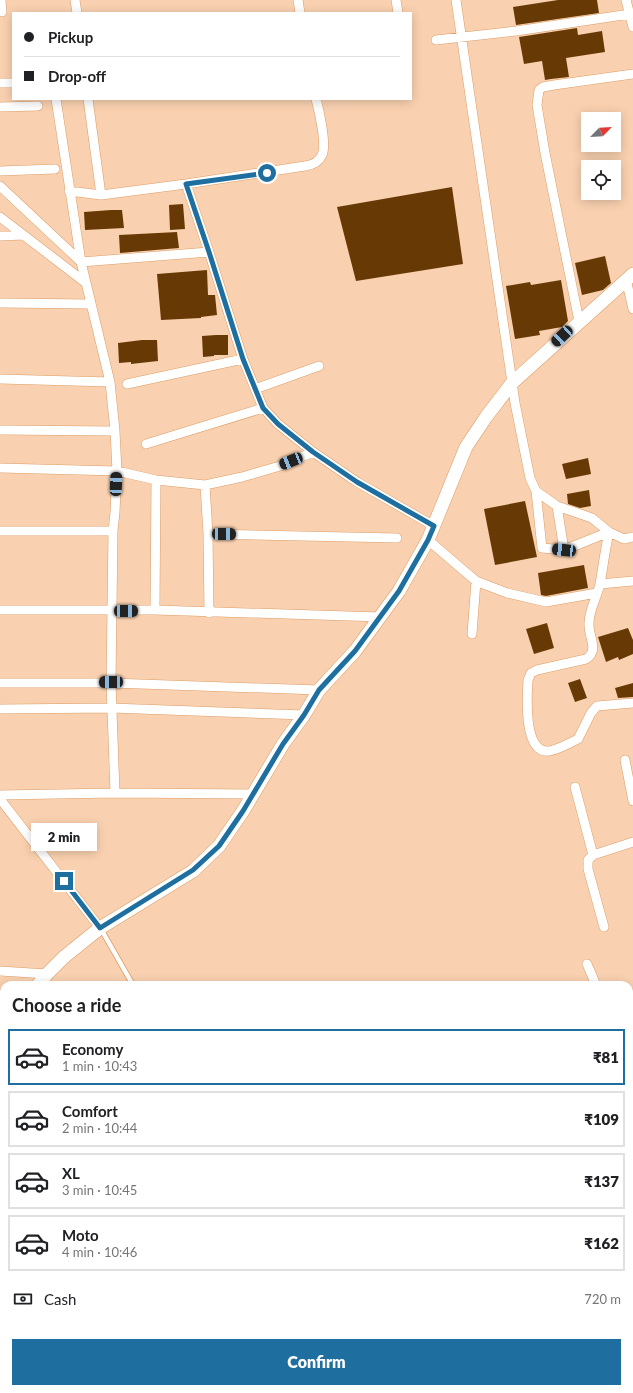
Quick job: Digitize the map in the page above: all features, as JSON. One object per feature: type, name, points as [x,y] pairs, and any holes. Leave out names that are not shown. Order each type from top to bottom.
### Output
[{"type":"street","points":[[1,0],[2,12]]},
{"type":"street","points":[[75,0],[77,12]]},
{"type":"street","points":[[298,0],[300,12]]},
{"type":"street","points":[[396,0],[398,12]]},
{"type":"street","points":[[456,0],[515,403],[530,478],[536,491],[542,548],[564,550],[608,532]]},
{"type":"street","points":[[626,0],[633,27]]},
{"type":"street","points":[[436,40],[516,31],[630,14]]},
{"type":"street","points":[[579,321],[545,153],[537,105],[539,90],[543,87],[554,85],[633,74]]},
{"type":"street","points":[[0,83],[12,83]]},
{"type":"street","points":[[56,100],[81,262],[110,382],[115,431],[117,471],[113,531],[111,682],[115,793]]},
{"type":"street","points":[[88,100],[101,195]]},
{"type":"street","points":[[69,191],[101,195],[305,166],[318,161],[323,154],[324,143],[316,100]]},
{"type":"street","points":[[0,107],[38,106]]},
{"type":"street","points":[[0,171],[56,169]]},
{"type":"street","points":[[186,184],[243,359],[263,408],[278,424],[313,452],[357,482],[434,526]]},
{"type":"street","points":[[0,186],[81,262],[209,252]]},
{"type":"street","points":[[0,217],[86,283]]},
{"type":"street","points":[[0,236],[23,235]]},
{"type":"street","points":[[41,981],[64,957],[100,928],[193,870],[219,846],[254,794],[283,744],[304,715],[319,690],[355,651],[399,591],[428,540],[466,447],[486,416],[512,383],[630,276]]},
{"type":"street","points":[[630,276],[633,309]]},
{"type":"street","points":[[0,303],[91,304]]},
{"type":"street","points":[[127,384],[243,359]]},
{"type":"street","points":[[255,388],[319,366]]},
{"type":"street","points":[[0,379],[110,382]]},
{"type":"street","points":[[146,444],[263,408]]},
{"type":"street","points":[[0,430],[115,431]]},
{"type":"street","points":[[0,468],[117,471],[156,480],[205,485],[242,477],[280,466],[313,452]]},
{"type":"street","points":[[155,610],[156,480]]},
{"type":"street","points":[[205,485],[208,534],[209,613]]},
{"type":"street","points":[[536,491],[557,506],[592,518],[608,532],[624,539],[633,537]]},
{"type":"street","points":[[557,506],[564,550]]},
{"type":"street","points":[[0,531],[113,531]]},
{"type":"street","points":[[608,532],[598,589],[588,628],[593,652],[591,656],[586,659],[531,673],[528,680],[528,728],[535,743],[542,750],[549,751],[578,739],[591,713],[597,706],[633,703]]},
{"type":"street","points":[[208,534],[397,538]]},
{"type":"street","points":[[428,540],[476,581],[507,593],[543,602],[633,581]]},
{"type":"street","points":[[472,634],[476,581]]},
{"type":"street","points":[[0,610],[155,610],[209,613],[381,617]]},
{"type":"street","points":[[0,684],[111,682],[319,690]]},
{"type":"street","points":[[0,709],[111,708],[304,715]]},
{"type":"street","points":[[625,760],[633,801]]},
{"type":"street","points":[[575,787],[593,855]]},
{"type":"street","points":[[0,795],[115,793],[254,794]]},
{"type":"street","points":[[0,799],[100,928]]},
{"type":"street","points":[[604,927],[588,869],[588,860],[593,855],[633,842]]},
{"type":"street","points":[[587,964],[594,981]]},
{"type":"street","points":[[0,971],[47,974]]},
{"type":"lane","points":[[100,928],[131,981]]},
{"type":"building","points":[[558,0],[597,0],[599,13],[516,25],[513,7]]},
{"type":"building","points":[[577,28],[578,35],[602,31],[605,52],[566,58],[569,77],[545,80],[542,61],[524,64],[519,37]]},
{"type":"building","points":[[452,187],[463,264],[356,281],[337,207]]},
{"type":"building","points":[[183,204],[185,229],[170,230],[169,205]]},
{"type":"building","points":[[122,210],[124,228],[85,230],[84,212]]},
{"type":"building","points":[[177,232],[179,248],[120,253],[119,235]]},
{"type":"building","points":[[605,256],[611,283],[603,290],[582,295],[575,263]]},
{"type":"building","points":[[207,270],[208,295],[215,295],[217,315],[201,318],[161,320],[157,274]]},
{"type":"building","points":[[561,280],[568,321],[562,327],[539,331],[540,335],[515,339],[506,286],[530,282],[531,285]]},
{"type":"building","points":[[228,335],[228,355],[203,357],[202,336]]},
{"type":"building","points":[[157,340],[158,361],[131,364],[131,362],[119,363],[118,343]]},
{"type":"building","points":[[588,458],[591,474],[566,479],[562,464]]},
{"type":"building","points":[[589,490],[591,506],[580,508],[568,504],[567,494]]},
{"type":"building","points":[[525,501],[537,557],[495,565],[484,509]]},
{"type":"building","points":[[584,565],[588,588],[546,596],[541,595],[538,573]]},
{"type":"building","points":[[547,623],[554,648],[534,654],[526,629]]},
{"type":"building","points":[[628,628],[633,640],[633,654],[619,660],[618,657],[606,662],[598,637]]},
{"type":"building","points":[[580,679],[587,698],[575,702],[568,683]]},
{"type":"building","points":[[633,683],[633,697],[618,698],[615,688]]},
{"type":"route","points":[[64,881],[100,928],[193,870],[219,846],[254,794],[283,744],[304,715],[319,690],[355,651],[399,591],[428,540],[434,526],[357,482],[313,452],[278,424],[263,408],[243,359],[186,184],[267,173]]}]
